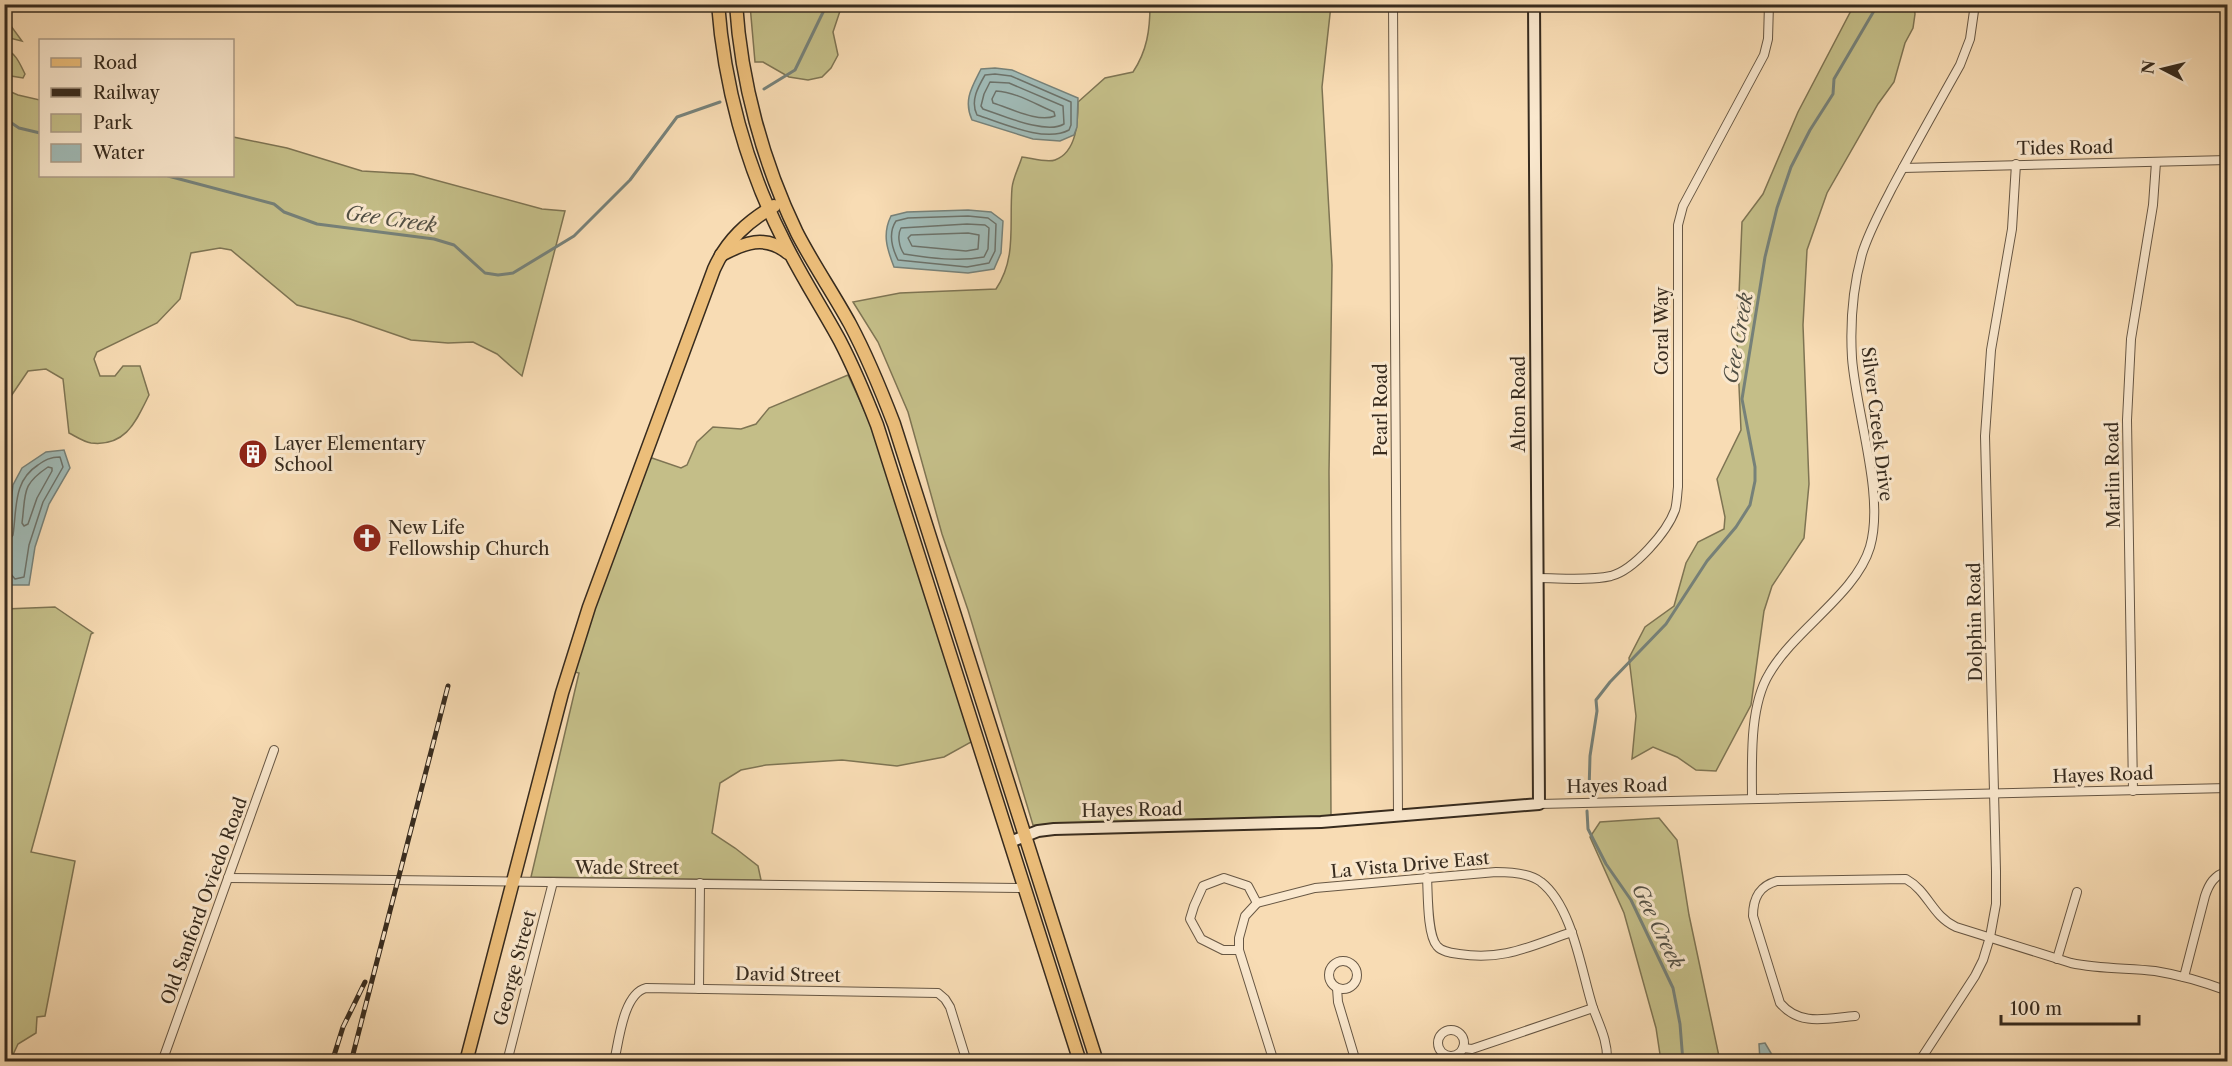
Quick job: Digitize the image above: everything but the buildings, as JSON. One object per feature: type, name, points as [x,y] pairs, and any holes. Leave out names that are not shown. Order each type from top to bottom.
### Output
[{"type":"main road","points":[[718,4],[726,66],[742,133],[757,180],[790,255],[841,344],[865,394],[1080,1059]]},
{"type":"main road","points":[[736,4],[739,38],[753,106],[782,200],[798,234],[850,325],[881,390],[905,457],[1097,1062]]},
{"type":"main road","points":[[466,1062],[562,693],[592,597],[720,255],[737,232],[782,200]]},
{"type":"main road","points":[[720,255],[752,241],[773,243],[790,255]]},
{"type":"main road","points":[[904,510],[916,516],[928,531]]},
{"type":"street","name":"Pearl Road","points":[[1393,4],[1398,815]]},
{"type":"street","name":"Alton Road","points":[[1534,4],[1539,804]]},
{"type":"street","name":"Coral Way","points":[[1537,578],[1595,578],[1613,575],[1626,569],[1658,538],[1668,525],[1675,509],[1678,488],[1678,225],[1683,206],[1764,55],[1768,39],[1768,4]]},
{"type":"street","name":"Silver Creek Drive","points":[[1752,799],[1756,715],[1767,676],[1780,657],[1862,566],[1870,546],[1873,500],[1870,469],[1855,393],[1851,327],[1862,254],[1874,224],[1903,168],[1960,65],[1970,39],[1975,4]]},
{"type":"street","name":"Tides Road","points":[[1903,168],[2228,160]]},
{"type":"street","name":"Marlin Road","points":[[2133,790],[2128,380],[2136,301],[2153,205],[2156,162]]},
{"type":"street","name":"Dolphin Road","points":[[1919,1062],[1983,960],[1996,904],[1985,436],[1990,350],[2012,229],[2016,164]]},
{"type":"street","name":"Old Sanford Oviedo Road","points":[[162,1062],[274,750]]},
{"type":"street","name":"Hayes Road","points":[[1010,842],[1026,835],[1054,829],[1321,822],[1539,804],[2228,788]]},
{"type":"street","points":[[2184,977],[2209,884],[2216,876],[2228,871]]},
{"type":"street","name":"La Vista Drive East","points":[[1257,903],[1315,888],[1426,877],[1512,872],[1539,880],[1552,892],[1572,932],[1593,1008],[1608,1046],[1606,1062]]},
{"type":"street","points":[[1426,877],[1432,935],[1437,947],[1447,952],[1480,957],[1503,956],[1572,932]]},
{"type":"street","name":"Wade Street","points":[[228,878],[1025,888]]},
{"type":"street","points":[[1239,950],[1223,950],[1201,939],[1190,919],[1203,886],[1224,878],[1248,885],[1257,903],[1245,916],[1239,938],[1239,950],[1274,1062]]},
{"type":"street","points":[[1855,1016],[1797,1018],[1780,1003],[1753,916],[1753,903],[1759,891],[1767,884],[1777,880],[1906,879],[1924,893],[1934,911],[1944,921],[2057,959],[2090,967],[2148,971],[2184,977],[2228,992]]},
{"type":"street","name":"George Street","points":[[507,1062],[553,882]]},
{"type":"street","points":[[699,989],[700,883]]},
{"type":"street","points":[[2057,959],[2077,892]]},
{"type":"street","name":"David Street","points":[[614,1062],[628,1004],[640,990],[646,988],[938,993],[950,1007],[967,1062]]},
{"type":"street","points":[[1337,988],[1338,1002],[1356,1062]]},
{"type":"street","points":[[1463,1048],[1472,1049],[1593,1008]]},
{"type":"street","points":[[1063,1062],[1080,1059]]},
{"type":"green space","points":[[750,5],[842,5],[833,32],[838,55],[831,68],[822,77],[808,80],[789,77],[763,62],[755,62]]},
{"type":"green space","points":[[1150,5],[1331,5],[1322,87],[1332,265],[1329,472],[1331,816],[1033,825],[968,610],[942,534],[908,412],[878,342],[853,302],[900,293],[996,289],[1003,277],[1010,253],[1012,188],[1022,157],[1052,161],[1068,150],[1075,135],[1078,102],[1105,78],[1133,72],[1138,64],[1147,40]]},
{"type":"green space","points":[[1854,5],[1914,5],[1915,14],[1913,28],[1905,43],[1894,82],[1878,104],[1827,193],[1807,250],[1803,325],[1809,484],[1804,538],[1772,586],[1764,611],[1751,705],[1716,771],[1696,770],[1677,757],[1653,747],[1632,759],[1636,716],[1629,658],[1645,627],[1674,606],[1686,563],[1698,542],[1724,529],[1725,517],[1717,479],[1741,430],[1737,343],[1742,222],[1763,194],[1798,112]]},
{"type":"green space","points":[[5,22],[11,26],[22,41],[5,37]]},
{"type":"green space","points":[[5,49],[17,59],[25,74],[23,78],[5,75]]},
{"type":"green space","points":[[4,89],[39,100],[39,177],[234,177],[234,137],[287,148],[362,171],[413,174],[542,209],[565,211],[522,376],[497,354],[473,342],[448,343],[411,340],[350,319],[297,305],[231,250],[220,248],[191,253],[180,299],[157,323],[97,352],[94,359],[100,376],[115,376],[123,366],[140,366],[149,395],[134,423],[121,436],[113,441],[91,443],[69,433],[63,379],[46,369],[28,371],[5,405]]},
{"type":"green space","points":[[848,375],[877,443],[973,741],[944,757],[897,766],[842,760],[766,765],[741,770],[720,783],[712,833],[758,866],[761,880],[531,877],[579,673],[574,672],[597,598],[649,457],[681,468],[687,465],[697,442],[713,427],[741,429],[756,424],[769,408]]},
{"type":"green space","points":[[55,607],[93,633],[31,852],[75,861],[45,1016],[37,1017],[36,1033],[18,1044],[10,1061],[5,1061],[5,609]]},
{"type":"green space","points":[[1659,818],[1677,840],[1689,915],[1720,1061],[1661,1061],[1656,1028],[1624,913],[1590,837],[1600,822]]},
{"type":"water","points":[[981,69],[1012,70],[1078,98],[1077,127],[1074,135],[1060,141],[1033,139],[972,120],[968,106],[972,88]]},
{"type":"water","points":[[968,210],[991,212],[1003,221],[1001,253],[994,269],[968,273],[894,267],[886,242],[891,216],[907,212]]},
{"type":"water","points":[[64,450],[70,468],[49,504],[35,547],[29,585],[9,585],[4,558],[13,485],[22,468],[46,452]]},
{"type":"water","points":[[1765,1043],[1776,1061],[1760,1061],[1759,1044]]},
{"type":"waterway","name":"Gee Creek","points":[[764,89],[795,70],[827,4]]},
{"type":"waterway","name":"Gee Creek","points":[[1589,792],[1590,756],[1597,711],[1596,700],[1610,682],[1666,624],[1707,561],[1736,527],[1750,505],[1755,481],[1755,467],[1742,399],[1765,257],[1777,208],[1791,167],[1810,130],[1833,94],[1834,79],[1878,4]]},
{"type":"waterway","name":"Gee Creek","points":[[172,177],[274,204],[284,212],[317,224],[434,239],[454,245],[485,273],[498,275],[513,273],[574,236],[630,180],[677,117],[720,102]]},
{"type":"waterway","name":"Gee Creek","points":[[4,118],[19,128],[39,133]]},
{"type":"waterway","name":"Gee Creek","points":[[1587,811],[1588,829],[1606,864],[1631,900],[1673,988],[1680,1024],[1683,1062]]},
{"type":"railway","points":[[351,1062],[448,686]]},
{"type":"railway","points":[[332,1062],[343,1027],[365,982]]},
{"type":"place","name":"Layer Elementary School","points":[[253,454]]},
{"type":"place","name":"New Life Fellowship Church","points":[[367,538]]}]
